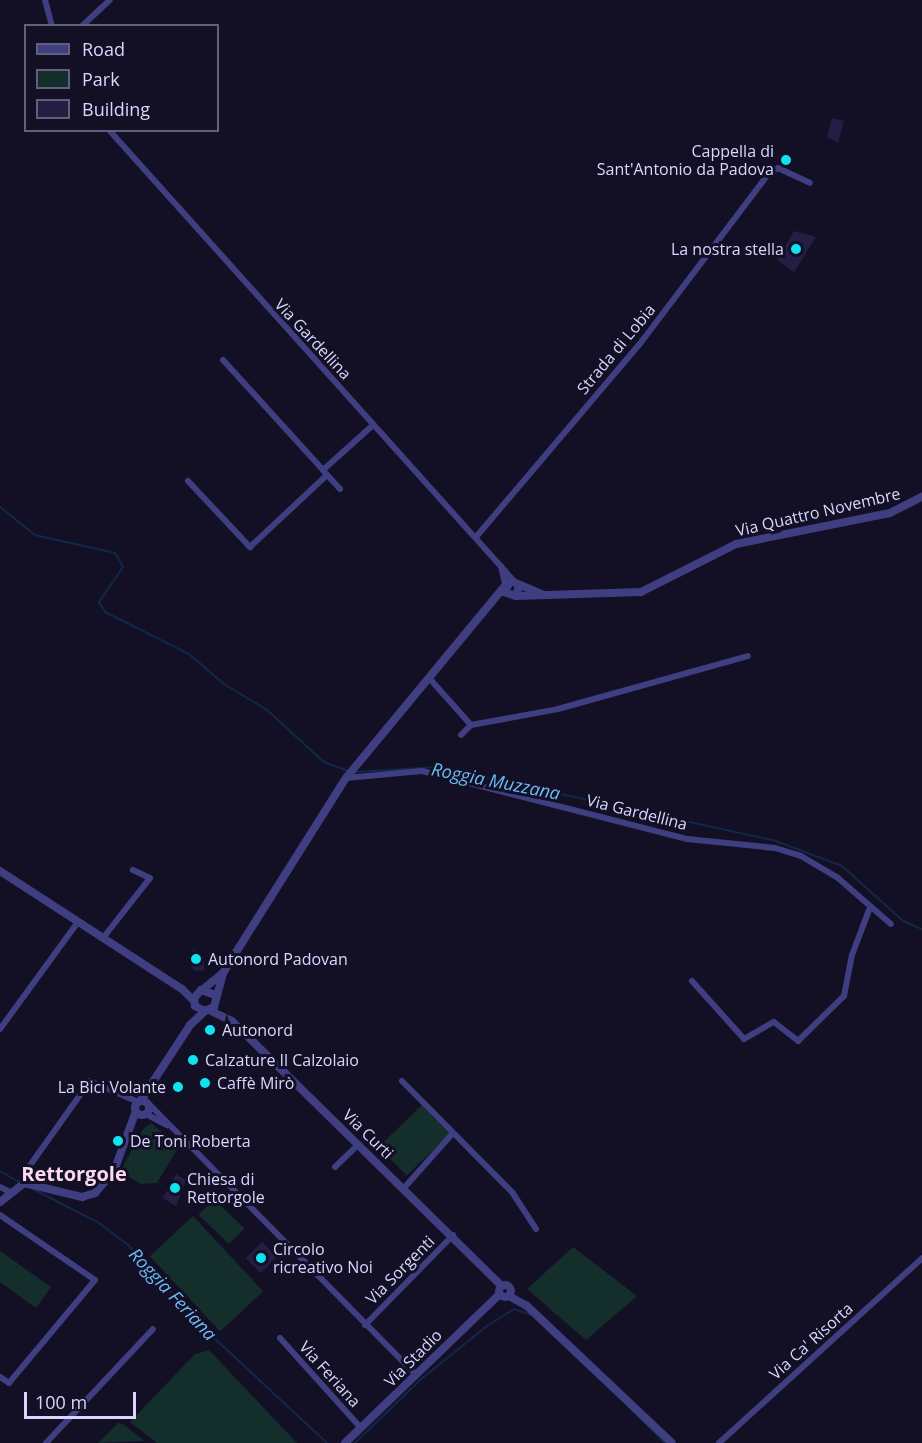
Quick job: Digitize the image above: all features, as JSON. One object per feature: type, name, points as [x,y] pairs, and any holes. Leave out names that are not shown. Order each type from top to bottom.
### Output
[{"type":"street","points":[[45,0],[51,24]]},
{"type":"street","points":[[84,24],[110,0]]},
{"type":"street","name":"Via Gardellina","points":[[111,132],[517,584]]},
{"type":"street","name":"Strada di Lobia","points":[[476,537],[639,345],[770,172],[778,168],[810,183]]},
{"type":"street","points":[[223,360],[340,489]]},
{"type":"street","points":[[188,481],[250,547],[373,425]]},
{"type":"street","name":"Via Quattro Novembre","points":[[514,596],[641,592],[748,540],[890,513],[922,497]]},
{"type":"street","name":"Via Gardellina","points":[[500,563],[504,586]]},
{"type":"street","points":[[24,1183],[82,1197],[95,1193],[114,1171],[131,1131],[142,1113],[144,1102],[153,1083],[190,1026],[207,1011],[223,973],[348,775],[504,586],[517,584],[514,596]]},
{"type":"street","name":"Via Quattro Novembre","points":[[517,584],[548,596]]},
{"type":"street","points":[[504,586],[514,596]]},
{"type":"street","points":[[487,609],[514,596]]},
{"type":"street","points":[[461,735],[471,725],[558,710],[748,656]]},
{"type":"street","points":[[429,678],[471,725]]},
{"type":"street","name":"Via Gardellina","points":[[348,775],[422,771],[687,839],[775,848],[801,856],[838,878],[869,910],[891,924]]},
{"type":"street","points":[[103,938],[150,878],[133,870]]},
{"type":"street","points":[[0,871],[182,989],[194,1002],[207,1011]]},
{"type":"street","points":[[692,981],[744,1039],[774,1022],[798,1041],[844,996],[852,955],[869,910]]},
{"type":"street","points":[[0,1029],[78,922]]},
{"type":"street","points":[[190,1026],[194,1002],[202,990],[223,973]]},
{"type":"street","points":[[182,989],[202,990],[215,995]]},
{"type":"street","name":"Via Curti","points":[[207,1011],[231,1021],[454,1235],[501,1290],[510,1289],[509,1296],[527,1306],[672,1443]]},
{"type":"street","points":[[0,1202],[24,1183],[26,1171],[90,1081],[144,1102],[416,1376]]},
{"type":"street","points":[[402,1082],[513,1192],[536,1229]]},
{"type":"street","points":[[142,1113],[144,1102]]},
{"type":"street","points":[[142,1113],[172,1128]]},
{"type":"street","points":[[404,1188],[452,1134]]},
{"type":"street","points":[[335,1167],[359,1144]]},
{"type":"street","points":[[0,1186],[12,1191]]},
{"type":"street","points":[[0,1215],[95,1280],[9,1383],[0,1377]]},
{"type":"street","name":"Via Sorgenti","points":[[365,1325],[454,1235]]},
{"type":"street","name":"Via Ca' Risorta","points":[[719,1443],[922,1258]]},
{"type":"street","name":"Via Stadio","points":[[345,1443],[416,1376],[501,1290]]},
{"type":"street","points":[[45,1443],[153,1329]]},
{"type":"street","name":"Via Feriana","points":[[280,1338],[361,1428]]},
{"type":"green space","points":[[422,1105],[450,1134],[407,1175],[379,1147]]},
{"type":"green space","points":[[151,1123],[179,1146],[157,1183],[141,1184],[120,1172],[143,1129]]},
{"type":"green space","points":[[214,1199],[244,1228],[229,1244],[199,1215]]},
{"type":"green space","points":[[193,1216],[263,1291],[220,1332],[150,1256]]},
{"type":"green space","points":[[573,1247],[637,1296],[586,1340],[527,1289]]},
{"type":"green space","points":[[0,1251],[51,1287],[36,1308],[0,1282]]},
{"type":"green space","points":[[209,1350],[297,1443],[157,1443],[130,1422],[195,1354]]},
{"type":"green space","points":[[118,1423],[123,1424],[144,1441],[98,1443]]},
{"type":"building","points":[[832,118],[844,121],[838,143],[827,137]]},
{"type":"building","name":"La nostra stella","points":[[794,231],[816,237],[794,272],[777,260]]},
{"type":"building","name":"Autonord Padovan","points":[[194,949],[203,955],[205,970],[194,971],[188,958]]},
{"type":"building","name":"Chiesa di Rettorgole","points":[[176,1174],[186,1180],[176,1206],[163,1198]]},
{"type":"building","name":"Circolo ricreativo Noi","points":[[262,1242],[277,1257],[261,1273],[246,1258]]},
{"type":"waterway","name":"Roggia Muzzana","points":[[0,507],[35,535],[115,553],[123,567],[99,602],[105,612],[189,654],[224,684],[267,710],[324,762],[349,771]]},
{"type":"waterway","name":"Roggia Muzzana","points":[[355,772],[437,767],[773,840],[842,866],[903,921],[922,929]]},
{"type":"waterway","name":"Roggia Feriana","points":[[0,1171],[21,1183]]},
{"type":"waterway","name":"Roggia Feriana","points":[[29,1187],[99,1223],[129,1246],[213,1337],[327,1443]]},
{"type":"waterway","name":"Roggia Feriana","points":[[355,1443],[420,1380],[487,1326],[514,1309],[531,1315]]},
{"type":"waterway","name":"Roggia Feriana","points":[[627,1405],[665,1443]]},
{"type":"place","name":"Cappella di Sant'Antonio da Padova","points":[[786,160]]},
{"type":"place","name":"La nostra stella","points":[[796,249]]},
{"type":"place","name":"Autonord Padovan","points":[[196,959]]},
{"type":"place","name":"Autonord","points":[[210,1030]]},
{"type":"place","name":"Calzature Il Calzolaio","points":[[193,1060]]},
{"type":"place","name":"Caffè Mirò","points":[[205,1083]]},
{"type":"place","name":"La Bici Volante","points":[[178,1087]]},
{"type":"place","name":"De Toni Roberta","points":[[118,1141]]},
{"type":"place","name":"Chiesa di Rettorgole","points":[[175,1188]]},
{"type":"place","name":"Circolo ricreativo Noi","points":[[261,1258]]},
{"type":"district","name":"Rettorgole","points":[[74,1173]]}]
